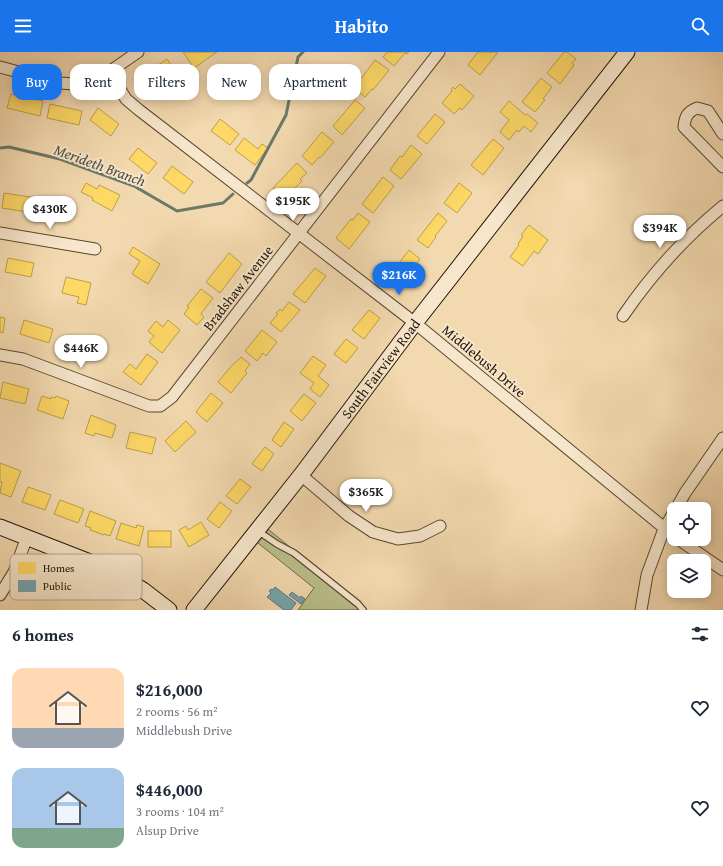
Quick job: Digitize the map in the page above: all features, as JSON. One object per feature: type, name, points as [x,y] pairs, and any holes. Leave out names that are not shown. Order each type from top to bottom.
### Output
[{"type":"street","points":[[121,64],[138,52]]},
{"type":"street","name":"Bradshaw Avenue","points":[[0,355],[23,359],[149,406],[160,406],[172,397],[439,52]]},
{"type":"street","name":"South Fairview Road","points":[[194,610],[301,475],[415,323],[627,52]]},
{"type":"street","points":[[0,67],[60,83],[70,84]]},
{"type":"street","name":"Middlebush Drive","points":[[126,99],[298,234],[415,323],[667,531]]},
{"type":"street","points":[[723,134],[708,111],[697,108],[690,111],[685,118],[684,127],[723,167]]},
{"type":"street","points":[[623,316],[673,252],[699,225],[723,206]]},
{"type":"street","points":[[0,233],[95,249]]},
{"type":"street","points":[[680,502],[723,438]]},
{"type":"street","points":[[301,475],[350,516],[373,532],[398,539],[420,536],[440,526]]},
{"type":"street","points":[[641,610],[647,575],[667,524]]},
{"type":"street","points":[[0,527],[69,554]]},
{"type":"street","points":[[21,554],[27,538]]},
{"type":"street","points":[[688,546],[723,570]]},
{"type":"street","points":[[0,595],[10,579]]},
{"type":"street","points":[[142,589],[169,610]]},
{"type":"lane","points":[[257,530],[277,544],[294,553],[358,604],[363,610]]},
{"type":"green space","points":[[263,525],[367,610],[298,610],[314,588],[253,539]]},
{"type":"building: Homes","points":[[183,52],[217,52],[199,65],[191,64]]},
{"type":"building: Homes","points":[[387,52],[409,52],[407,54],[405,53],[394,66],[383,57]]},
{"type":"building: Homes","points":[[478,52],[498,52],[480,75],[468,65]]},
{"type":"building: Homes","points":[[564,52],[567,52],[576,59],[572,63],[574,65],[560,84],[547,73]]},
{"type":"building: Homes","points":[[167,59],[170,64],[160,64]]},
{"type":"building: Homes","points":[[375,60],[389,70],[373,90],[372,89],[365,97],[361,94],[361,79]]},
{"type":"building: Homes","points":[[541,78],[552,87],[543,99],[545,100],[535,112],[522,102]]},
{"type":"building: Homes","points":[[460,84],[474,96],[462,110],[460,108],[454,114],[442,103],[452,91],[451,90],[453,87],[455,89]]},
{"type":"building: Homes","points":[[11,94],[12,100],[43,101],[40,116],[7,108]]},
{"type":"building: Homes","points":[[355,100],[365,108],[342,135],[333,126]]},
{"type":"building: Homes","points":[[509,101],[525,115],[527,114],[538,123],[531,132],[524,126],[519,132],[517,130],[509,140],[500,132],[509,120],[500,112]]},
{"type":"building: Homes","points":[[50,104],[82,111],[79,125],[47,118]]},
{"type":"building: Homes","points":[[98,108],[119,124],[111,136],[90,120]]},
{"type":"building: Homes","points":[[435,114],[445,122],[427,144],[417,136]]},
{"type":"building: Homes","points":[[220,119],[239,134],[230,145],[211,131]]},
{"type":"building: Homes","points":[[322,132],[334,142],[312,165],[302,156]]},
{"type":"building: Homes","points":[[244,138],[258,149],[262,144],[268,148],[255,165],[235,150]]},
{"type":"building: Homes","points":[[493,139],[504,148],[483,175],[471,165]]},
{"type":"building: Homes","points":[[411,145],[422,154],[401,179],[390,170],[400,156],[402,157]]},
{"type":"building: Homes","points":[[138,148],[157,163],[148,174],[129,159]]},
{"type":"building: Homes","points":[[297,163],[307,173],[300,179],[302,181],[293,190],[296,192],[287,201],[273,188]]},
{"type":"building: Homes","points":[[172,166],[193,182],[184,194],[163,178]]},
{"type":"building: Homes","points":[[383,177],[394,186],[373,213],[362,204]]},
{"type":"building: Homes","points":[[86,183],[97,189],[99,185],[120,195],[112,211],[81,192]]},
{"type":"building: Homes","points":[[459,183],[472,193],[457,213],[444,203]]},
{"type":"building: Homes","points":[[4,193],[36,198],[33,213],[2,208]]},
{"type":"building: Homes","points":[[358,213],[370,222],[349,249],[336,238],[351,219],[353,220]]},
{"type":"building: Homes","points":[[438,213],[447,221],[428,248],[417,240]]},
{"type":"building: Homes","points":[[529,225],[548,240],[538,254],[534,251],[523,266],[510,257],[519,245],[518,244],[523,236],[521,235]]},
{"type":"building: Homes","points":[[133,247],[160,264],[148,284],[132,274],[140,261],[129,254]]},
{"type":"building: Homes","points":[[409,250],[420,259],[404,281],[392,272]]},
{"type":"building: Homes","points":[[229,253],[242,264],[220,293],[206,282]]},
{"type":"building: Homes","points":[[8,258],[34,263],[31,277],[5,272]]},
{"type":"building: Homes","points":[[315,268],[326,276],[305,303],[293,294]]},
{"type":"building: Homes","points":[[66,277],[91,283],[86,305],[77,303],[79,297],[62,293]]},
{"type":"building: Homes","points":[[201,289],[213,298],[201,314],[204,317],[197,325],[184,314],[189,307],[187,306]]},
{"type":"building: Homes","points":[[289,302],[300,310],[281,332],[270,323],[278,314],[276,313],[280,309],[282,311]]},
{"type":"building: Homes","points":[[369,310],[380,318],[364,339],[352,330]]},
{"type":"building: Homes","points":[[0,317],[5,318],[3,333],[0,332]]},
{"type":"building: Homes","points":[[24,320],[53,329],[49,343],[20,334]]},
{"type":"building: Homes","points":[[168,320],[180,330],[162,353],[149,342],[154,336],[148,331],[156,321],[163,327]]},
{"type":"building: Homes","points":[[262,330],[277,342],[266,356],[263,353],[257,361],[245,351]]},
{"type":"building: Homes","points":[[69,335],[102,347],[97,360],[64,349]]},
{"type":"building: Homes","points":[[346,339],[358,348],[346,363],[334,354]]},
{"type":"building: Homes","points":[[147,354],[158,362],[141,385],[123,372],[130,364],[136,369]]},
{"type":"building: Homes","points":[[313,356],[326,365],[318,376],[329,385],[320,397],[310,389],[314,383],[300,373]]},
{"type":"building: Homes","points":[[241,357],[250,364],[245,371],[247,373],[231,393],[218,382]]},
{"type":"building: Homes","points":[[3,382],[29,389],[25,404],[0,398]]},
{"type":"building: Homes","points":[[211,393],[223,403],[207,422],[196,412]]},
{"type":"building: Homes","points":[[304,394],[316,403],[302,421],[290,411]]},
{"type":"building: Homes","points":[[42,396],[51,399],[51,397],[55,398],[56,396],[69,401],[63,419],[37,410]]},
{"type":"building: Homes","points":[[91,415],[116,425],[112,438],[95,433],[94,436],[85,433]]},
{"type":"building: Homes","points":[[186,421],[196,432],[175,452],[165,441]]},
{"type":"building: Homes","points":[[284,422],[294,429],[281,447],[272,440]]},
{"type":"building: Homes","points":[[130,432],[156,438],[152,454],[126,448]]},
{"type":"building: Homes","points":[[265,447],[274,454],[262,471],[252,464]]},
{"type":"building: Homes","points":[[0,463],[21,471],[11,497],[0,493],[2,482],[0,482]]},
{"type":"building: Homes","points":[[240,479],[251,487],[237,504],[226,496]]},
{"type":"building: Homes","points":[[28,487],[51,495],[45,510],[22,502]]},
{"type":"building: Homes","points":[[60,500],[84,509],[78,523],[54,514]]},
{"type":"building: Homes","points":[[220,502],[232,511],[219,528],[207,519]]},
{"type":"building: Homes","points":[[90,511],[116,521],[110,536],[90,530],[91,528],[85,526]]},
{"type":"building: Homes","points":[[201,522],[209,535],[189,547],[179,530],[186,526],[188,530]]},
{"type":"building: Homes","points":[[121,523],[136,528],[137,525],[144,527],[139,546],[116,539]]},
{"type":"building: Homes","points":[[148,531],[171,531],[171,547],[148,547]]},
{"type":"building: Public","points":[[275,587],[296,603],[291,610],[284,610],[267,597],[271,593],[269,591],[271,589],[273,590]]},
{"type":"building: Public","points":[[292,592],[300,598],[301,596],[305,599],[301,604],[289,595]]},
{"type":"waterway","name":"Merideth Branch","points":[[247,183],[251,180],[286,115],[298,57],[303,52]]},
{"type":"waterway","name":"Merideth Branch","points":[[0,148],[9,147],[60,159],[134,186],[177,211],[223,203],[233,194]]}]
